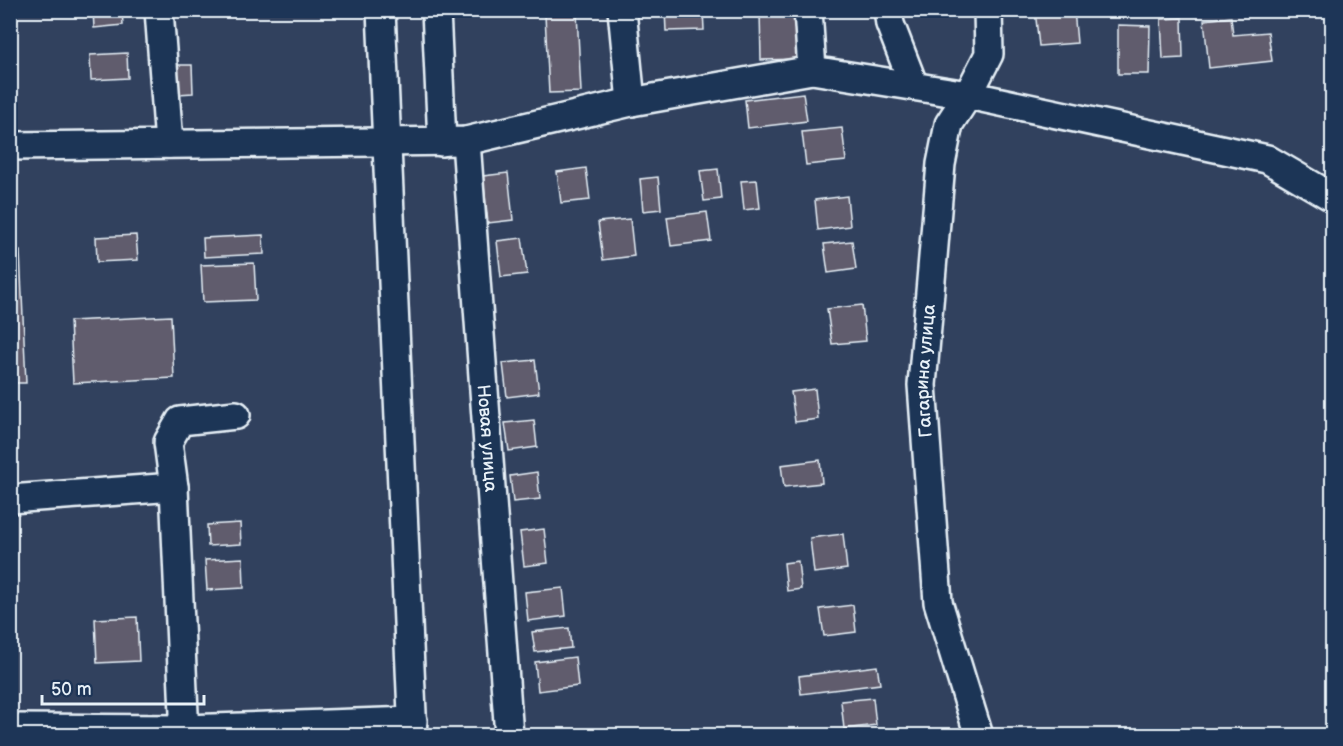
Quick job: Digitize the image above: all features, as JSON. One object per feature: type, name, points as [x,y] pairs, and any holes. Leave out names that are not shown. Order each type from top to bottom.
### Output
[{"type":"street","points":[[159,10],[169,144]]},
{"type":"street","points":[[10,728],[185,732],[413,728],[385,142],[381,10]]},
{"type":"street","name":"Новая улица","points":[[436,10],[454,141],[510,735]]},
{"type":"street","points":[[622,10],[631,102]]},
{"type":"street","points":[[808,10],[812,70]]},
{"type":"street","points":[[888,10],[890,24],[914,86]]},
{"type":"street","name":"Гагарина улица","points":[[979,735],[938,602],[922,385],[941,164],[949,124],[968,95],[989,54],[988,10]]},
{"type":"street","points":[[10,146],[454,141],[631,102],[812,70],[968,95],[1267,159],[1332,197]]},
{"type":"street","points":[[185,732],[174,487],[168,442],[180,421],[236,415]]},
{"type":"street","points":[[10,498],[174,487]]},
{"type":"building","points":[[93,10],[122,10],[123,25],[94,28]]},
{"type":"building","points":[[665,10],[703,10],[704,30],[666,31]]},
{"type":"building","points":[[760,10],[796,10],[798,59],[761,60]]},
{"type":"building","points":[[1035,10],[1074,10],[1077,43],[1039,46]]},
{"type":"building","points":[[577,13],[581,92],[549,93],[545,15]]},
{"type":"building","points":[[1231,17],[1233,35],[1268,32],[1272,61],[1209,68],[1204,20]]},
{"type":"building","points":[[1182,18],[1183,58],[1163,59],[1161,19]]},
{"type":"building","points":[[1118,25],[1150,26],[1149,74],[1118,74]]},
{"type":"building","points":[[127,53],[128,78],[91,80],[90,55]]},
{"type":"building","points":[[177,65],[192,65],[193,93],[178,94]]},
{"type":"building","points":[[803,93],[807,121],[748,128],[745,100]]},
{"type":"building","points":[[842,128],[846,161],[806,165],[802,132]]},
{"type":"building","points":[[586,168],[590,200],[561,203],[557,172]]},
{"type":"building","points":[[718,169],[721,199],[704,201],[700,171]]},
{"type":"building","points":[[508,173],[513,220],[488,223],[483,176]]},
{"type":"building","points":[[658,177],[661,209],[643,211],[640,179]]},
{"type":"building","points":[[757,180],[760,208],[744,210],[741,181]]},
{"type":"building","points":[[847,196],[850,226],[818,230],[815,200]]},
{"type":"building","points":[[707,212],[711,241],[671,246],[667,217]]},
{"type":"building","points":[[630,219],[634,256],[603,260],[598,222]]},
{"type":"building","points":[[136,235],[138,260],[97,262],[96,237]]},
{"type":"building","points":[[263,235],[264,254],[204,257],[203,238]]},
{"type":"building","points":[[522,238],[527,274],[501,277],[497,241]]},
{"type":"building","points":[[852,241],[856,269],[828,273],[824,244]]},
{"type":"building","points":[[20,251],[26,383],[10,383],[10,252]]},
{"type":"building","points":[[254,263],[256,300],[203,302],[201,265]]},
{"type":"building","points":[[862,305],[866,341],[832,344],[827,309]]},
{"type":"building","points":[[171,316],[174,378],[73,383],[70,321]]},
{"type":"building","points":[[535,360],[539,393],[507,397],[503,363]]},
{"type":"building","points":[[815,389],[818,419],[795,422],[791,392]]},
{"type":"building","points":[[534,420],[537,447],[509,451],[505,423]]},
{"type":"building","points":[[820,460],[822,483],[784,487],[781,465]]},
{"type":"building","points":[[537,472],[540,499],[513,502],[510,476]]},
{"type":"building","points":[[240,523],[241,544],[208,546],[207,525]]},
{"type":"building","points":[[544,529],[548,563],[524,566],[520,532]]},
{"type":"building","points":[[843,534],[847,569],[814,573],[810,538]]},
{"type":"building","points":[[243,558],[244,588],[207,590],[205,560]]},
{"type":"building","points":[[798,561],[801,589],[787,591],[784,563]]},
{"type":"building","points":[[563,588],[566,616],[528,621],[525,592]]},
{"type":"building","points":[[853,605],[856,632],[824,636],[820,609]]},
{"type":"building","points":[[137,617],[139,661],[97,663],[95,619]]},
{"type":"building","points":[[569,628],[571,648],[535,652],[532,632]]},
{"type":"building","points":[[575,657],[578,686],[538,691],[535,662]]},
{"type":"building","points":[[877,666],[880,684],[801,694],[799,676]]},
{"type":"building","points":[[873,698],[876,725],[844,729],[841,701]]}]
